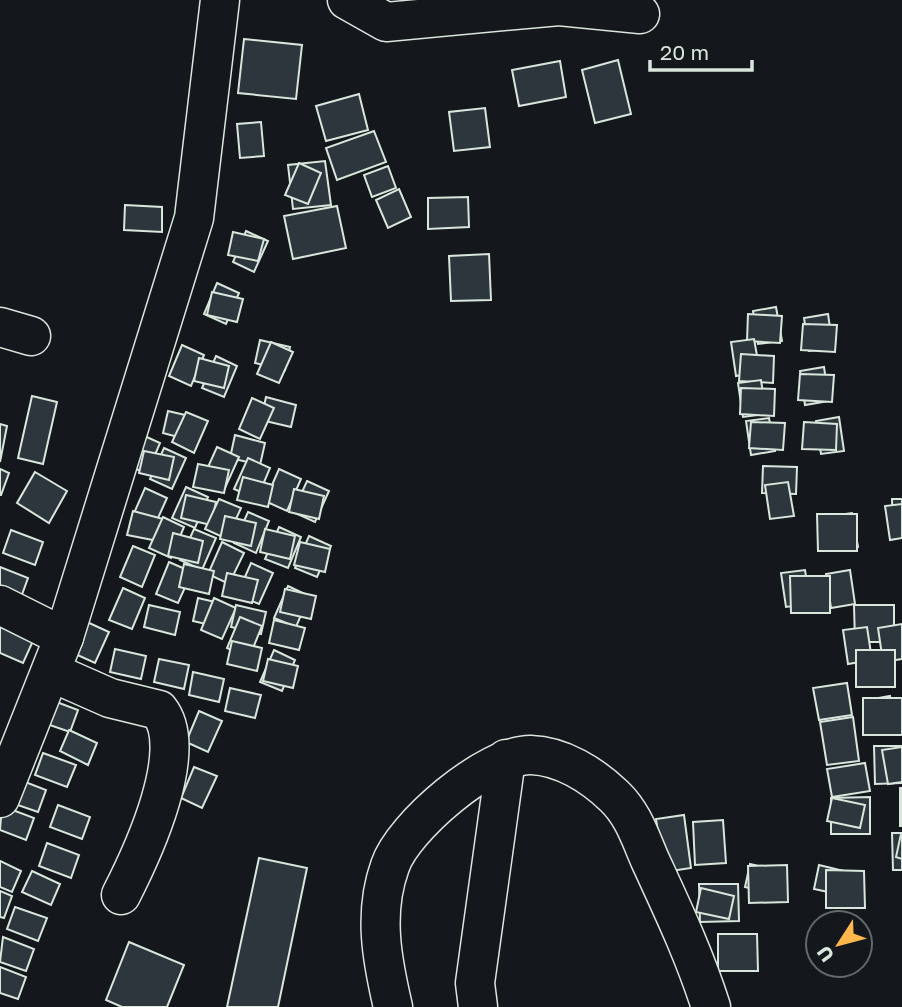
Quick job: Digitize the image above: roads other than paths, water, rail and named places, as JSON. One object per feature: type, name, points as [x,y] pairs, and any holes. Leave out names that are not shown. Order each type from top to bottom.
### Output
[{"type":"street","points":[[0,798],[58,654],[194,218],[220,0]]},
{"type":"street","points":[[347,0],[386,22],[559,6],[640,14]]},
{"type":"street","points":[[0,605],[110,698],[159,710],[169,727],[168,761],[149,836],[121,895]]},
{"type":"street","points":[[393,1007],[379,918],[390,863],[421,821],[475,778],[506,759],[529,755],[570,764],[595,779],[616,798],[635,821],[693,951],[711,1007]]},
{"type":"street","points":[[478,1007],[475,983],[506,759]]}]
